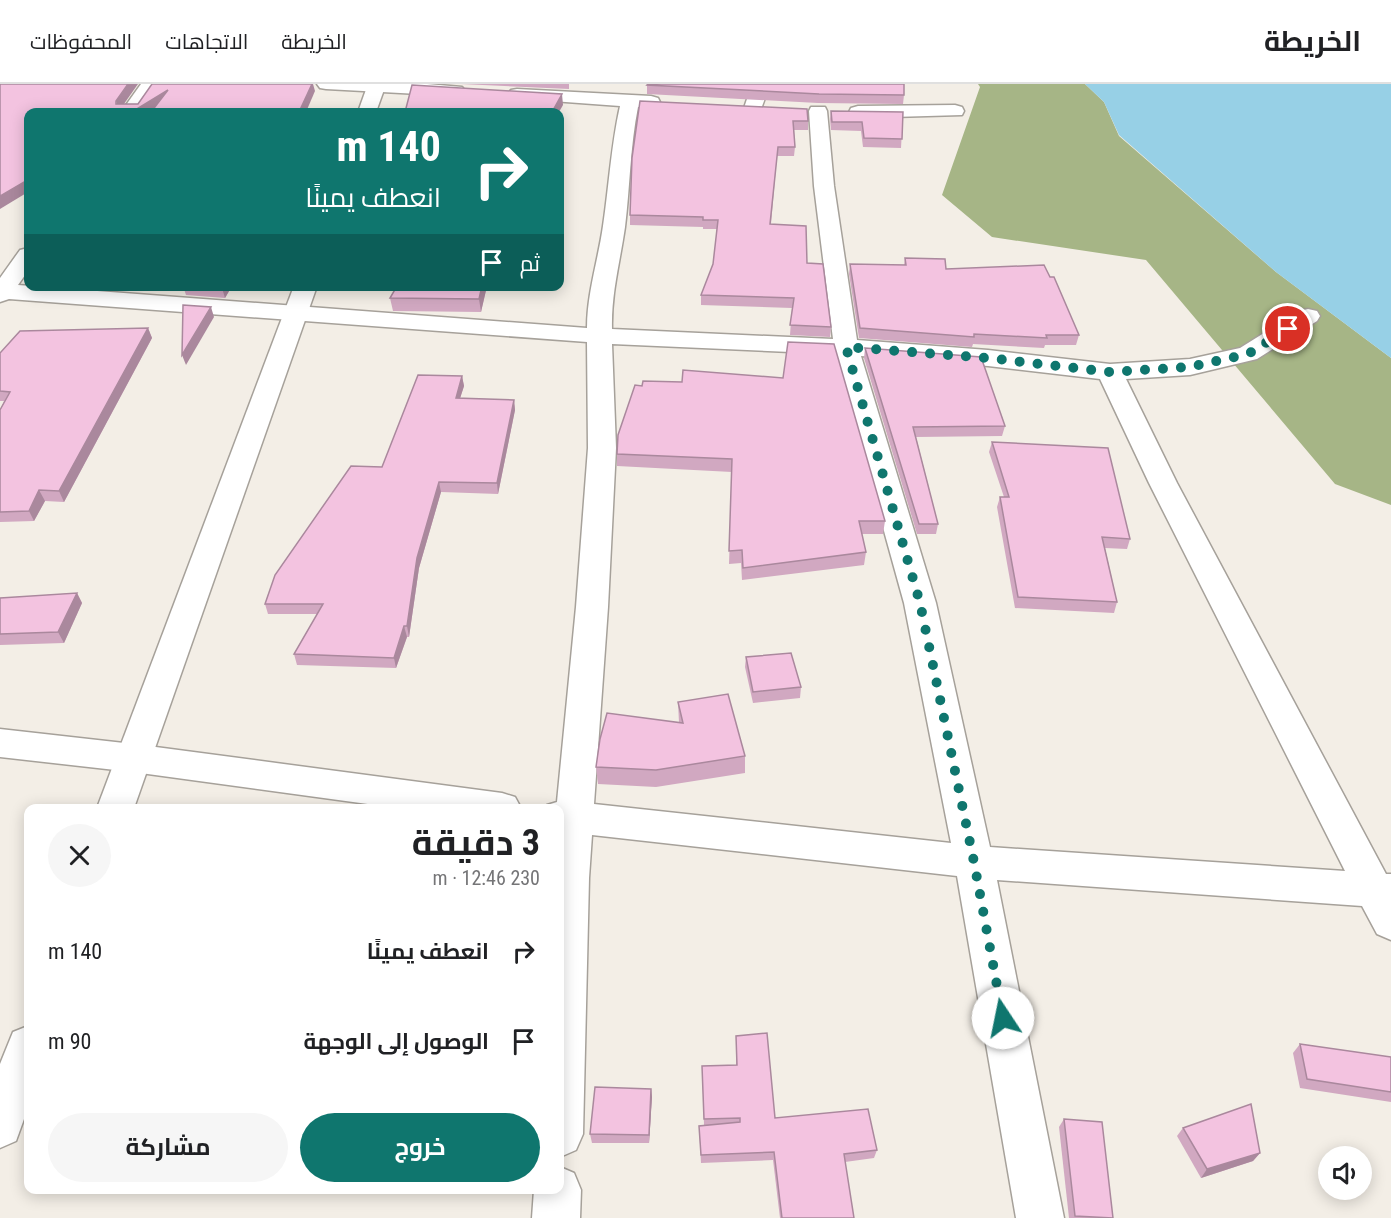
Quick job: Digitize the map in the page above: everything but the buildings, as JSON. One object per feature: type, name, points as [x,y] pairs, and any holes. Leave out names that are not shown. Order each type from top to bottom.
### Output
[{"type":"street","points":[[133,108],[150,84]]},
{"type":"street","points":[[326,84],[479,92]]},
{"type":"street","points":[[753,108],[761,84]]},
{"type":"street","points":[[368,108],[376,85]]},
{"type":"street","points":[[502,93],[579,91],[630,101],[665,103]]},
{"type":"street","points":[[564,1020],[569,878],[567,817],[592,608],[602,448],[599,305],[614,227],[621,144],[630,101]]},
{"type":"street","points":[[732,107],[775,109]]},
{"type":"street","points":[[955,111],[891,113],[808,111],[824,186],[846,347],[920,603],[974,862],[1040,1218]]},
{"type":"street","points":[[1,293],[24,261]]},
{"type":"street","points":[[116,804],[304,291]]},
{"type":"street","points":[[1,293],[600,336],[846,347],[988,358],[1110,372],[1190,367],[1248,354],[1308,316]]},
{"type":"street","points":[[1110,372],[1163,483],[1386,901]]},
{"type":"street","points":[[0,743],[133,758],[472,804]]},
{"type":"street","points":[[567,817],[974,862],[1386,901]]},
{"type":"street","points":[[0,1125],[24,1058]]},
{"type":"street","points":[[556,1218],[557,1194]]},
{"type":"green space","points":[[978,84],[1085,84],[1104,102],[1119,136],[1276,272],[1391,358],[1391,505],[1335,484],[1146,260],[992,237],[942,195],[980,87]]},
{"type":"water","points":[[1085,84],[1391,84],[1391,358],[1276,272],[1119,135],[1104,102]]},
{"type":"route","points":[[1003,1018],[974,862],[920,603],[846,347],[988,358],[1110,372],[1190,367],[1248,354],[1288,329]]}]
